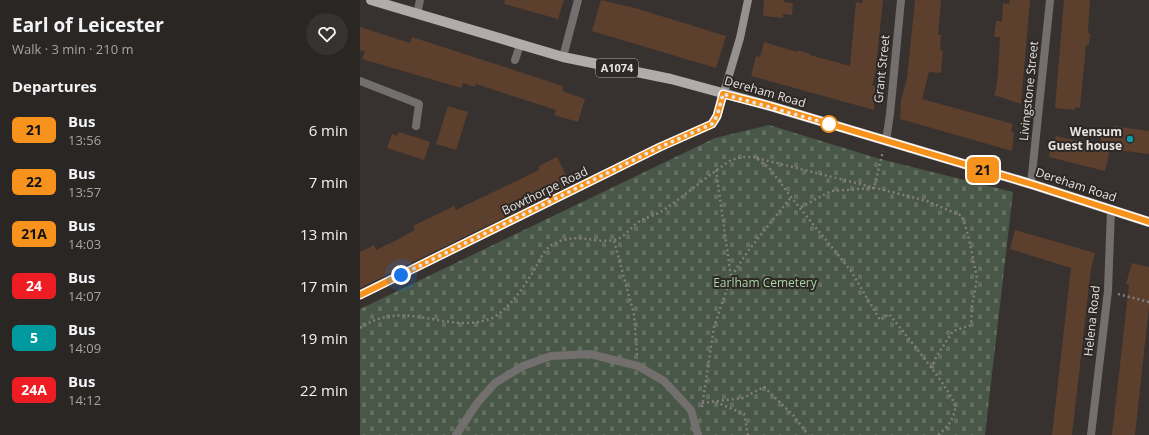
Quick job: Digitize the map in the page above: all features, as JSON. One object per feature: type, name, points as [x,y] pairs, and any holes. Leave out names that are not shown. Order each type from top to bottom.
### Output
[{"type":"main road","name":"Dereham Road","points":[[371,0],[563,58],[671,79],[770,106],[1031,184],[1149,222]]},
{"type":"street","points":[[417,14],[420,0]]},
{"type":"street","points":[[563,58],[578,0]]},
{"type":"street","name":"Bowthorpe Road","points":[[360,295],[660,147],[712,124],[717,116],[740,38],[748,0]]},
{"type":"street","name":"Grant Street","points":[[886,141],[901,0]]},
{"type":"street","name":"Livingstone Street","points":[[1031,184],[1050,0]]},
{"type":"street","points":[[515,60],[520,45]]},
{"type":"street","points":[[360,81],[419,104],[416,126]]},
{"type":"street","name":"Helena Road","points":[[1091,435],[1108,291],[1111,209]]},
{"type":"street","points":[[456,435],[478,402],[496,383],[523,366],[551,356],[590,354],[638,366],[664,381],[691,410],[698,435]]},
{"type":"path","points":[[874,188],[886,141]]},
{"type":"path","points":[[360,328],[368,323],[388,317],[408,315],[460,323],[475,323],[488,320],[510,304],[549,248],[571,238],[614,240],[624,236],[639,222],[662,211],[731,160],[743,157],[755,157],[927,201],[962,216],[968,235],[977,278],[972,306],[971,325],[953,331],[936,357],[932,370]]},
{"type":"path","points":[[755,157],[770,169],[851,271],[880,320],[889,314],[952,398],[955,406],[953,417],[947,427],[938,435]]},
{"type":"path","points":[[716,170],[731,277]]},
{"type":"path","points":[[800,207],[831,191],[874,188]]},
{"type":"path","points":[[702,411],[714,327],[731,277],[748,251],[790,196]]},
{"type":"path","points":[[614,240],[634,314],[638,366]]},
{"type":"path","points":[[1108,291],[1149,302]]},
{"type":"path","points":[[702,403],[743,398],[764,387],[794,416],[808,435]]},
{"type":"path","points":[[715,401],[744,414],[748,435]]},
{"type":"green space","name":"Earlham Cemetery","points":[[769,125],[880,159],[1013,192],[985,435],[360,435],[360,309],[715,138]]},
{"type":"building","points":[[505,0],[564,0],[558,19],[504,4]]},
{"type":"building","points":[[601,0],[635,8],[726,36],[716,68],[592,31]]},
{"type":"building","points":[[764,0],[784,0],[784,2],[793,3],[792,15],[783,14],[783,18],[763,16]]},
{"type":"building","points":[[863,0],[883,0],[875,75],[872,85],[875,86],[874,110],[751,76],[756,56],[760,57],[764,42],[850,66],[856,2],[862,3]]},
{"type":"building","points":[[915,0],[941,0],[938,35],[941,35],[940,50],[943,51],[941,73],[929,72],[922,99],[1013,124],[1011,131],[1014,132],[1012,151],[900,119],[901,100],[907,79]]},
{"type":"building","points":[[1010,0],[1030,0],[1021,104],[994,95],[998,74],[1000,37],[994,37],[996,21],[1002,21],[1003,3],[1009,4]]},
{"type":"building","points":[[1064,0],[1090,0],[1088,33],[1090,33],[1089,45],[1086,45],[1080,108],[1075,107],[1075,110],[1055,108]]},
{"type":"building","points":[[360,27],[410,43],[412,37],[563,86],[562,91],[585,99],[578,122],[554,115],[556,110],[476,84],[475,87],[463,83],[461,88],[362,59],[365,51],[360,50]]},
{"type":"building","points":[[448,106],[468,112],[456,150],[436,144]]},
{"type":"building","points":[[1113,126],[1149,131],[1149,154],[1110,149],[1105,171],[1049,157],[1051,139],[1055,140],[1056,136],[1099,146],[1102,133],[1112,135]]},
{"type":"building","points":[[399,132],[430,142],[424,160],[387,148],[392,134],[397,136]]},
{"type":"building","points":[[557,157],[571,185],[360,288],[360,252],[374,245],[376,250],[397,240],[415,230],[413,226],[454,206],[456,210],[539,170],[539,166]]},
{"type":"building","points":[[1015,230],[1095,253],[1091,269],[1072,435],[1052,435],[1071,268],[1010,249]]},
{"type":"building","points":[[1132,263],[1149,267],[1149,307],[1135,435],[1112,435],[1129,285],[1126,284]]},
{"type":"bus line","name":"21","points":[[360,295],[660,147],[712,124],[717,116],[723,94],[770,106],[1031,184],[1149,222]]},
{"type":"place","name":"Wensum Guest house","points":[[1130,139]]},
{"type":"route","points":[[401,275],[660,147],[712,124],[717,116],[723,94],[770,106],[829,124]]}]
